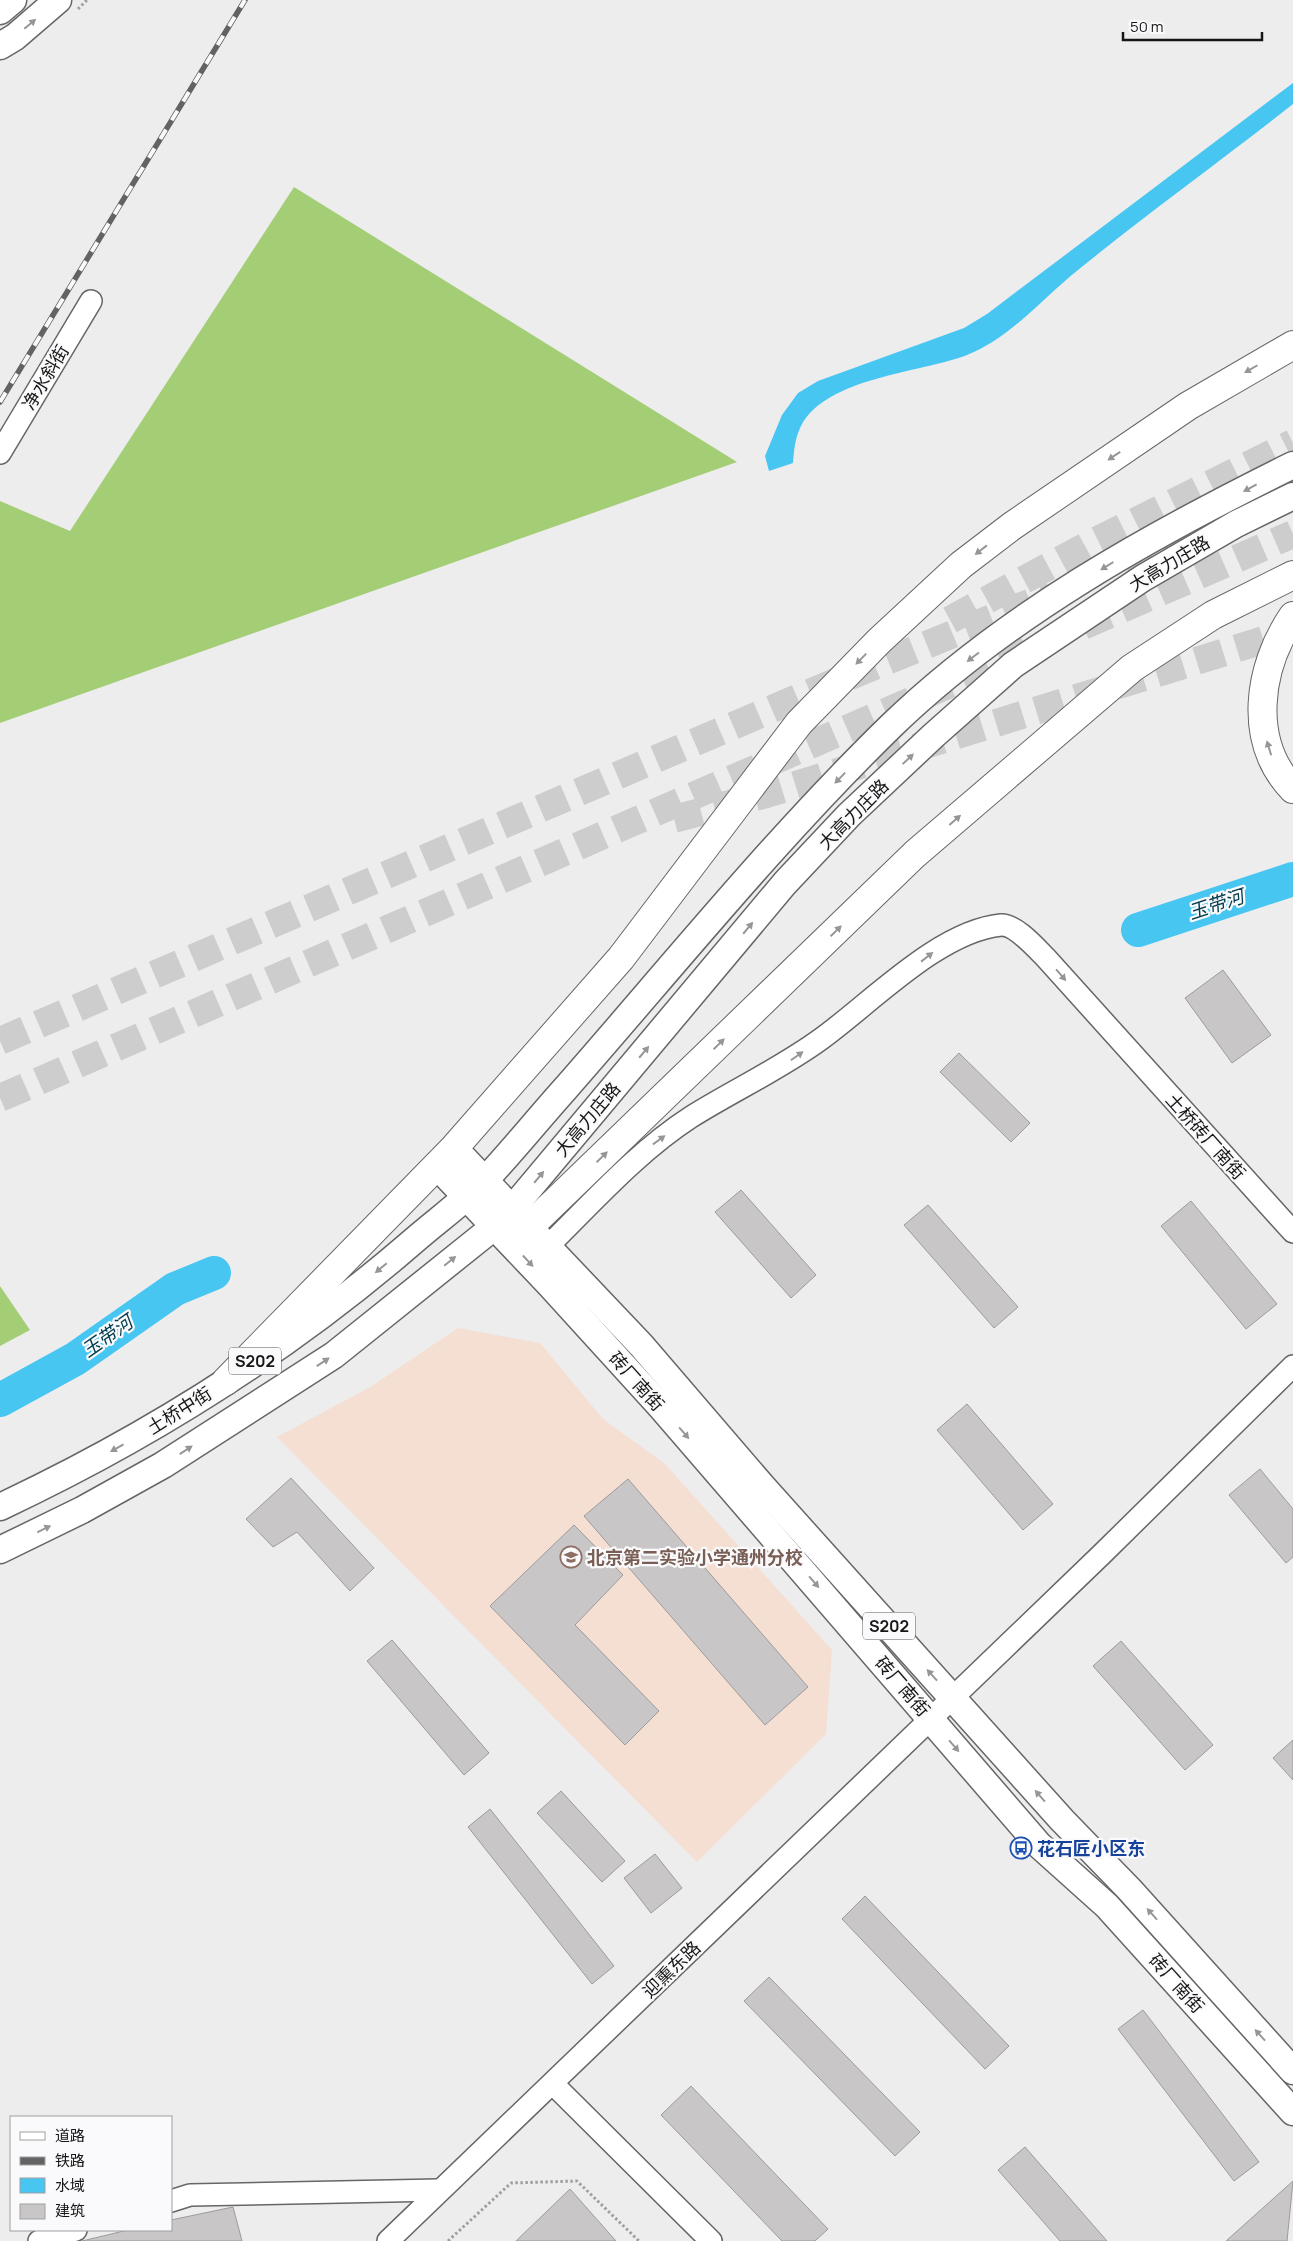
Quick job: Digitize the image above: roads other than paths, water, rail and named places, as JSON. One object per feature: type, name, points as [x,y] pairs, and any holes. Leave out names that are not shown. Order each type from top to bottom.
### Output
[{"type":"highway","points":[[226,1381],[445,1157],[621,958],[799,723],[879,641],[961,565],[1012,526],[1188,406],[1293,344]]},
{"type":"highway","points":[[521,1227],[915,854],[1132,668],[1212,615],[1293,575]]},
{"type":"highway","points":[[1293,616],[1279,636],[1266,670],[1262,701],[1264,730],[1273,760],[1283,778],[1293,789]]},
{"type":"main road","points":[[0,11],[12,0]]},
{"type":"main road","points":[[0,46],[15,37],[58,0]]},
{"type":"main road","name":"大高力庄路","points":[[475,1188],[750,877],[893,724],[959,667],[1020,621],[1128,552],[1293,465]]},
{"type":"main road","name":"大高力庄路","points":[[0,1550],[82,1510],[163,1466],[334,1355],[521,1227],[785,883],[849,816],[933,736],[1013,664],[1037,648],[1143,578],[1236,524],[1293,496]]},
{"type":"main road","name":"砖厂南街","points":[[445,1157],[475,1188],[521,1227],[641,1345],[763,1487],[1062,1820],[1129,1889],[1293,2072]]},
{"type":"main road","name":"土桥中街","points":[[0,1507],[60,1478],[141,1434],[226,1381],[323,1315],[377,1272],[475,1188]]},
{"type":"main road","name":"砖厂南街","points":[[521,1227],[661,1407],[1039,1845],[1107,1906],[1293,2112]]},
{"type":"street","name":"净水斜街","points":[[0,453],[91,301]]},
{"type":"street","name":"土桥砖厂南街","points":[[521,1227],[645,1150],[690,1118],[786,1064],[822,1039],[933,952],[973,930],[1004,924],[1024,936],[1293,1232]]},
{"type":"street","name":"迎熏东路","points":[[388,2241],[439,2190],[553,2084],[1293,1366]]},
{"type":"street","points":[[553,2084],[711,2241]]},
{"type":"street","points":[[172,2201],[190,2195],[439,2190]]},
{"type":"street","points":[[39,2241],[73,2231]]},
{"type":"water","points":[[1293,83],[1293,104],[1104,249],[1012,328],[983,348],[967,355],[876,379],[831,397],[814,410],[801,426],[794,449],[793,463],[769,471],[765,456],[782,415],[798,393],[818,381],[964,328],[987,314]]},
{"type":"waterway","name":"玉带河","points":[[1138,930],[1293,879]]},
{"type":"waterway","name":"玉带河","points":[[0,1400],[75,1359],[175,1289],[214,1273]]},
{"type":"tunnel","points":[[950,620],[1090,544],[1293,443]]},
{"type":"tunnel","points":[[1125,564],[1215,527]]},
{"type":"tunnel","points":[[1083,626],[1293,534]]},
{"type":"tunnel","points":[[0,1041],[828,685],[1051,594]]},
{"type":"tunnel","points":[[674,819],[770,793],[1293,631]]},
{"type":"tunnel","points":[[0,1098],[1028,650]]},
{"type":"railway","points":[[0,402],[245,0]]},
{"type":"place","name":"北京第二实验小学通州分校","points":[[571,1557]]},
{"type":"place","name":"花石匠小区东","points":[[1021,1848]]}]
